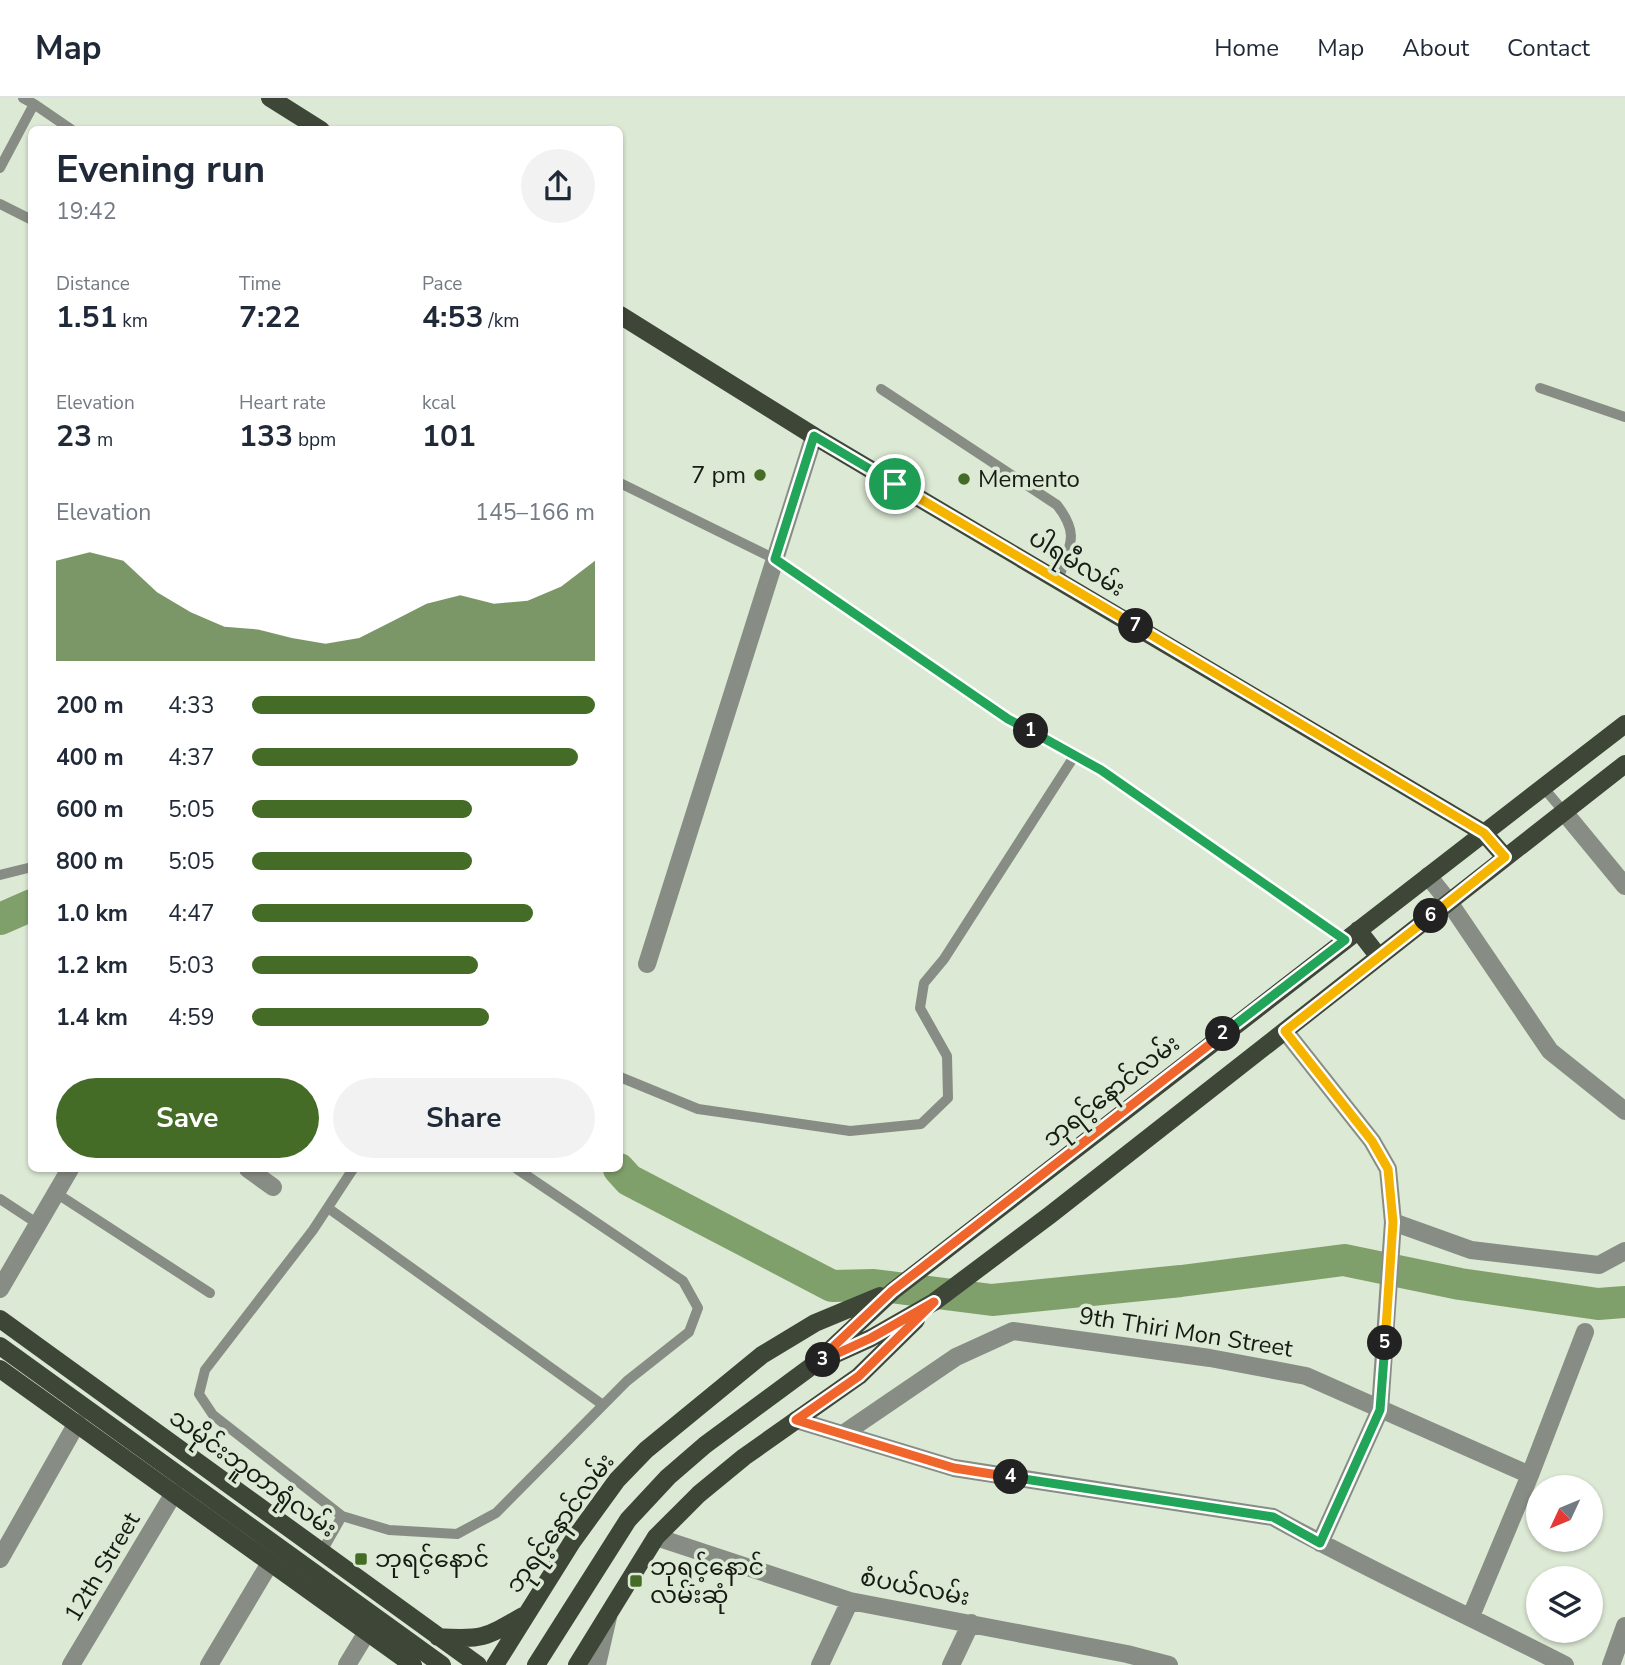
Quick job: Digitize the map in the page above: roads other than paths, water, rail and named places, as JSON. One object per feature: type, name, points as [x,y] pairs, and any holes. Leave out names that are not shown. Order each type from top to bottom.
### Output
[{"type":"main road","points":[[270,98],[315,126]]},
{"type":"main road","name":"ပါရမီလမ်း","points":[[623,317],[814,436],[1484,833],[1505,857]]},
{"type":"main road","name":"ဘုရင့်နောင်လမ်း","points":[[536,1665],[628,1520],[668,1477],[705,1445],[816,1363],[892,1291],[1625,724]]},
{"type":"main road","name":"ဘုရင့်နောင်လမ်း","points":[[816,1363],[871,1338],[934,1302],[1050,1215],[1625,764]]},
{"type":"main road","points":[[1352,935],[1379,957]]},
{"type":"main road","name":"ဘုရင့်နောင်လမ်း","points":[[495,1665],[595,1509],[617,1480],[646,1450],[762,1355],[816,1324],[892,1291]]},
{"type":"main road","name":"ဘုရင့်နောင်လမ်း","points":[[586,1661],[610,1612],[656,1537],[699,1494],[744,1457],[859,1376],[934,1302]]},
{"type":"main road","name":"သမိုင်းဘူတာရုံလမ်း","points":[[0,1319],[478,1665]]},
{"type":"main road","points":[[0,1346],[442,1665]]},
{"type":"main road","points":[[0,1369],[413,1665]]},
{"type":"main road","points":[[180,1497],[206,1469]]},
{"type":"main road","points":[[438,1637],[473,1639],[492,1634],[526,1614]]},
{"type":"street","points":[[647,964],[814,436]]},
{"type":"street","points":[[1564,811],[1625,886]]},
{"type":"street","points":[[1428,876],[1449,902],[1550,1051],[1625,1111]]},
{"type":"street","points":[[1285,1031],[1372,1141],[1388,1169],[1393,1222],[1380,1410],[1320,1543]]},
{"type":"street","points":[[0,1289],[68,1172]]},
{"type":"street","points":[[252,1172],[274,1187]]},
{"type":"street","points":[[1393,1222],[1471,1250],[1599,1265],[1625,1251]]},
{"type":"street","name":"9th Thiri Mon Street","points":[[843,1434],[956,1357],[1013,1331],[1210,1358],[1306,1376],[1530,1475]]},
{"type":"street","points":[[1530,1475],[1585,1332]]},
{"type":"street","points":[[796,1420],[954,1468],[1273,1517],[1565,1665]]},
{"type":"street","points":[[0,1559],[77,1423]]},
{"type":"street","points":[[1471,1616],[1526,1485]]},
{"type":"street","name":"12th Street","points":[[71,1665],[180,1497]]},
{"type":"street","name":"စံပယ်လမ်း","points":[[656,1537],[850,1601],[971,1623],[1124,1659],[1169,1665]]},
{"type":"street","points":[[209,1665],[270,1563]]},
{"type":"street","points":[[820,1665],[850,1601]]},
{"type":"street","points":[[951,1665],[971,1623]]},
{"type":"street","points":[[1611,1665],[1625,1626]]},
{"type":"street","points":[[347,1665],[367,1632]]},
{"type":"lane","points":[[23,98],[66,126]]},
{"type":"lane","points":[[0,168],[34,104]]},
{"type":"lane","points":[[0,204],[28,218]]},
{"type":"lane","points":[[881,388],[1056,505],[1069,522],[1072,536],[1058,580]]},
{"type":"lane","points":[[1540,388],[1625,417]]},
{"type":"lane","points":[[623,484],[775,559],[1008,719],[1101,770],[1352,935]]},
{"type":"lane","points":[[623,1078],[698,1109],[850,1131],[921,1124],[948,1098],[947,1056],[920,1008],[924,983],[944,959],[1075,755]]},
{"type":"lane","points":[[1543,787],[1564,811]]},
{"type":"lane","points":[[0,875],[28,868]]},
{"type":"lane","points":[[351,1172],[328,1208],[205,1370],[199,1394],[213,1415],[342,1516],[389,1530],[457,1534],[496,1513],[627,1381],[689,1332],[698,1308],[683,1281],[521,1172]]},
{"type":"lane","points":[[56,1193],[210,1293]]},
{"type":"lane","points":[[0,1199],[38,1224]]},
{"type":"lane","points":[[328,1208],[603,1405]]},
{"type":"lane","points":[[321,1553],[342,1516]]},
{"type":"waterway","points":[[0,919],[28,907]]},
{"type":"waterway","points":[[622,1172],[629,1180],[832,1286],[874,1285],[992,1300],[1181,1281],[1344,1260],[1460,1284],[1598,1304],[1625,1302]]},
{"type":"place","name":"7 pm","points":[[760,475]]},
{"type":"place","name":"Memento","points":[[964,479]]},
{"type":"place","name":"ဘုရင့်နောင်","points":[[361,1559]]},
{"type":"place","name":"ဘုရင့်နောင် လမ်းဆုံ","points":[[636,1581]]}]
